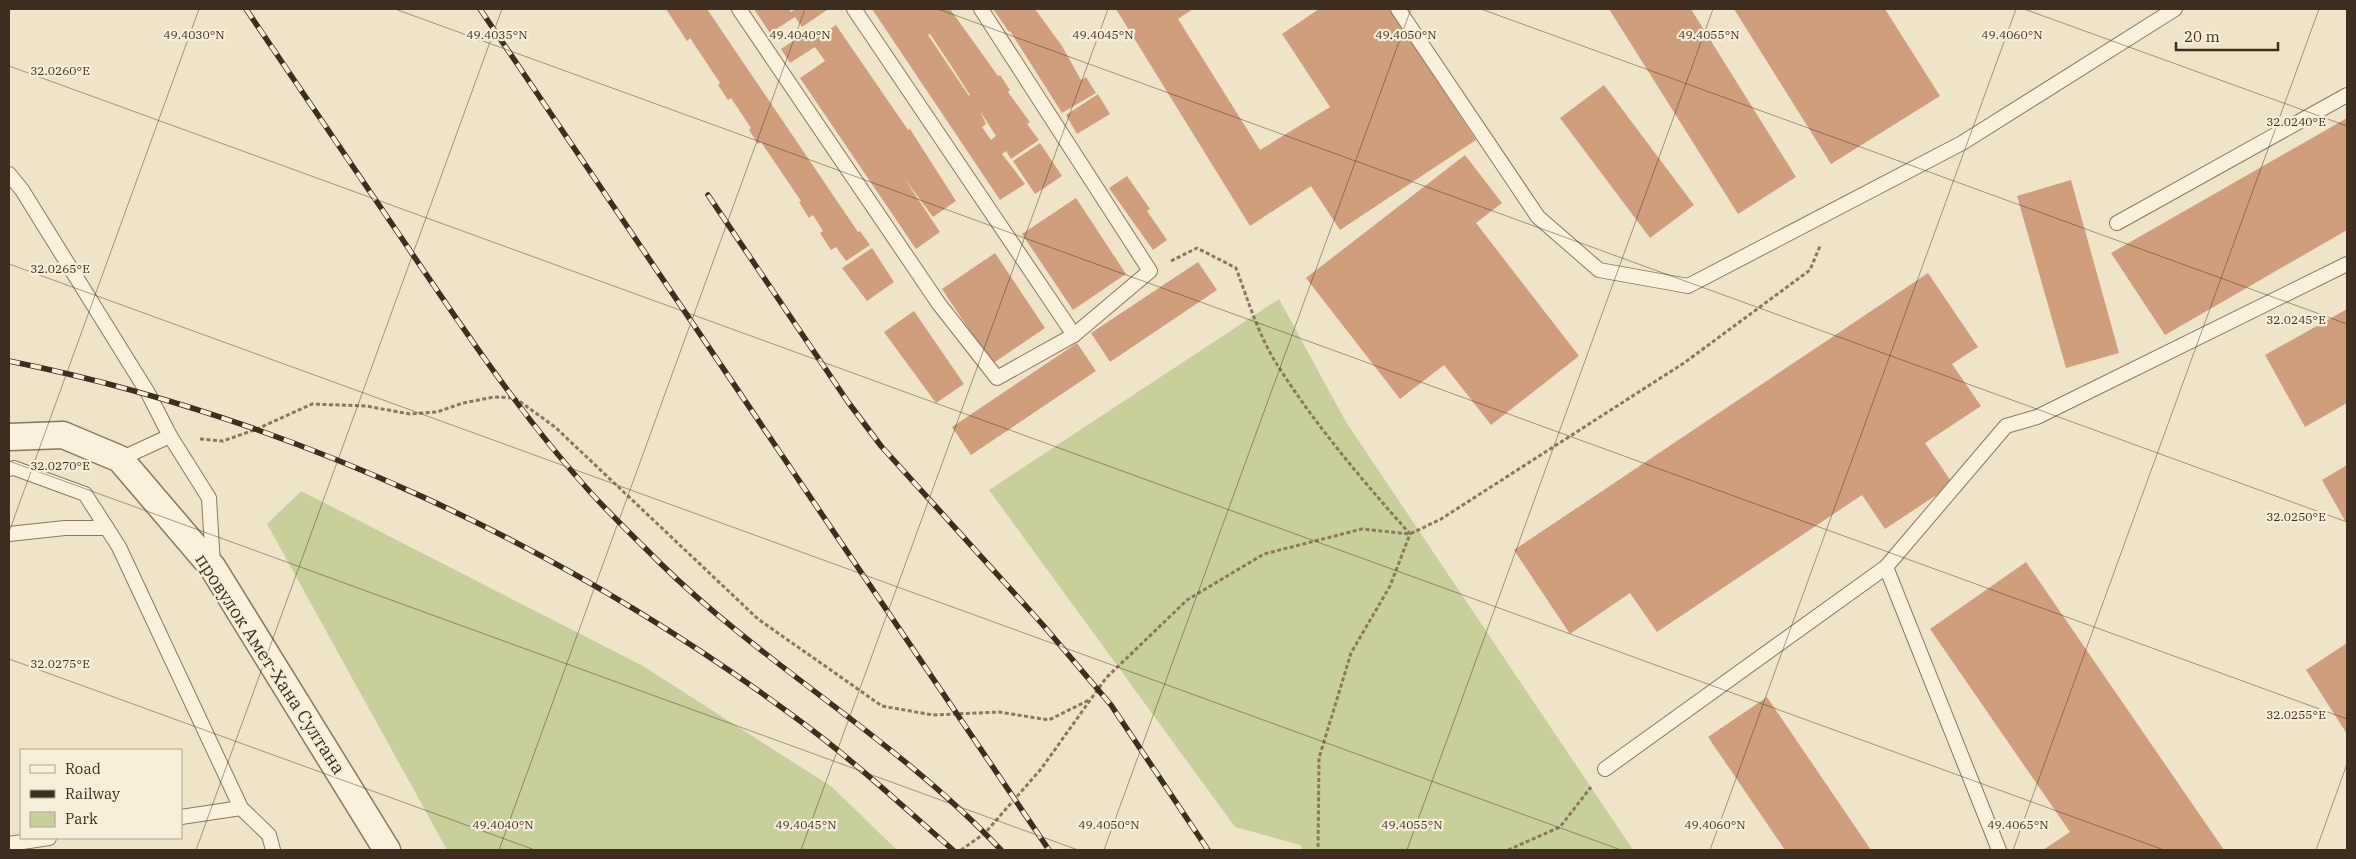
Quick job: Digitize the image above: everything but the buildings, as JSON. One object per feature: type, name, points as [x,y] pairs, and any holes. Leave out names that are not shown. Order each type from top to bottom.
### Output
[{"type":"street","name":"провулок Амет-Хана Султана","points":[[9,437],[63,435],[120,459],[214,568],[387,850]]},
{"type":"lane","points":[[739,9],[939,304],[997,378],[1074,335],[1150,271],[981,9]]},
{"type":"lane","points":[[854,9],[1074,335]]},
{"type":"lane","points":[[1398,9],[1538,217],[1599,270],[1688,286],[1962,143],[2175,9]]},
{"type":"lane","points":[[2117,223],[2347,95]]},
{"type":"lane","points":[[9,174],[22,190],[148,393],[170,436],[209,498],[214,568]]},
{"type":"lane","points":[[1605,769],[1886,567],[2006,426],[2037,417],[2347,264]]},
{"type":"lane","points":[[120,459],[170,436]]},
{"type":"lane","points":[[9,469],[14,468],[86,494],[119,547],[241,808],[269,835],[274,850]]},
{"type":"lane","points":[[9,534],[65,528],[107,528]]},
{"type":"lane","points":[[1886,567],[1999,850]]},
{"type":"lane","points":[[182,818],[241,808]]},
{"type":"lane","points":[[9,844],[42,839]]},
{"type":"path","points":[[961,850],[985,833],[1025,787],[1106,678],[1187,600],[1264,554],[1362,529],[1410,534],[1441,518],[1684,363],[1810,270],[1834,210]]},
{"type":"path","points":[[1150,271],[1197,248],[1236,268],[1253,313],[1277,365],[1354,470],[1410,534]]},
{"type":"path","points":[[170,436],[222,440],[257,429],[312,404],[366,406],[410,414],[438,412],[463,403],[494,397],[515,398],[555,427],[758,619],[882,706],[933,715],[1000,712],[1049,720],[1092,698]]},
{"type":"path","points":[[1318,850],[1319,758],[1351,653],[1390,586],[1410,534]]},
{"type":"path","points":[[1508,850],[1560,827],[1605,769]]},
{"type":"green space","points":[[1279,299],[1346,422],[1633,850],[1303,850],[1300,845],[1235,827],[989,490]]},
{"type":"green space","points":[[301,491],[643,666],[832,787],[897,850],[447,850],[267,524]]},
{"type":"railway","points":[[246,9],[512,397],[591,493],[616,520],[701,601],[920,774],[1001,850]]},
{"type":"railway","points":[[480,9],[1049,850]]},
{"type":"railway","points":[[708,195],[848,402],[881,446],[1043,625],[1111,705],[1208,850]]},
{"type":"railway","points":[[9,361],[115,386],[219,417],[321,454],[422,496],[520,544],[615,598],[707,656],[796,718],[856,765],[953,850]]}]
